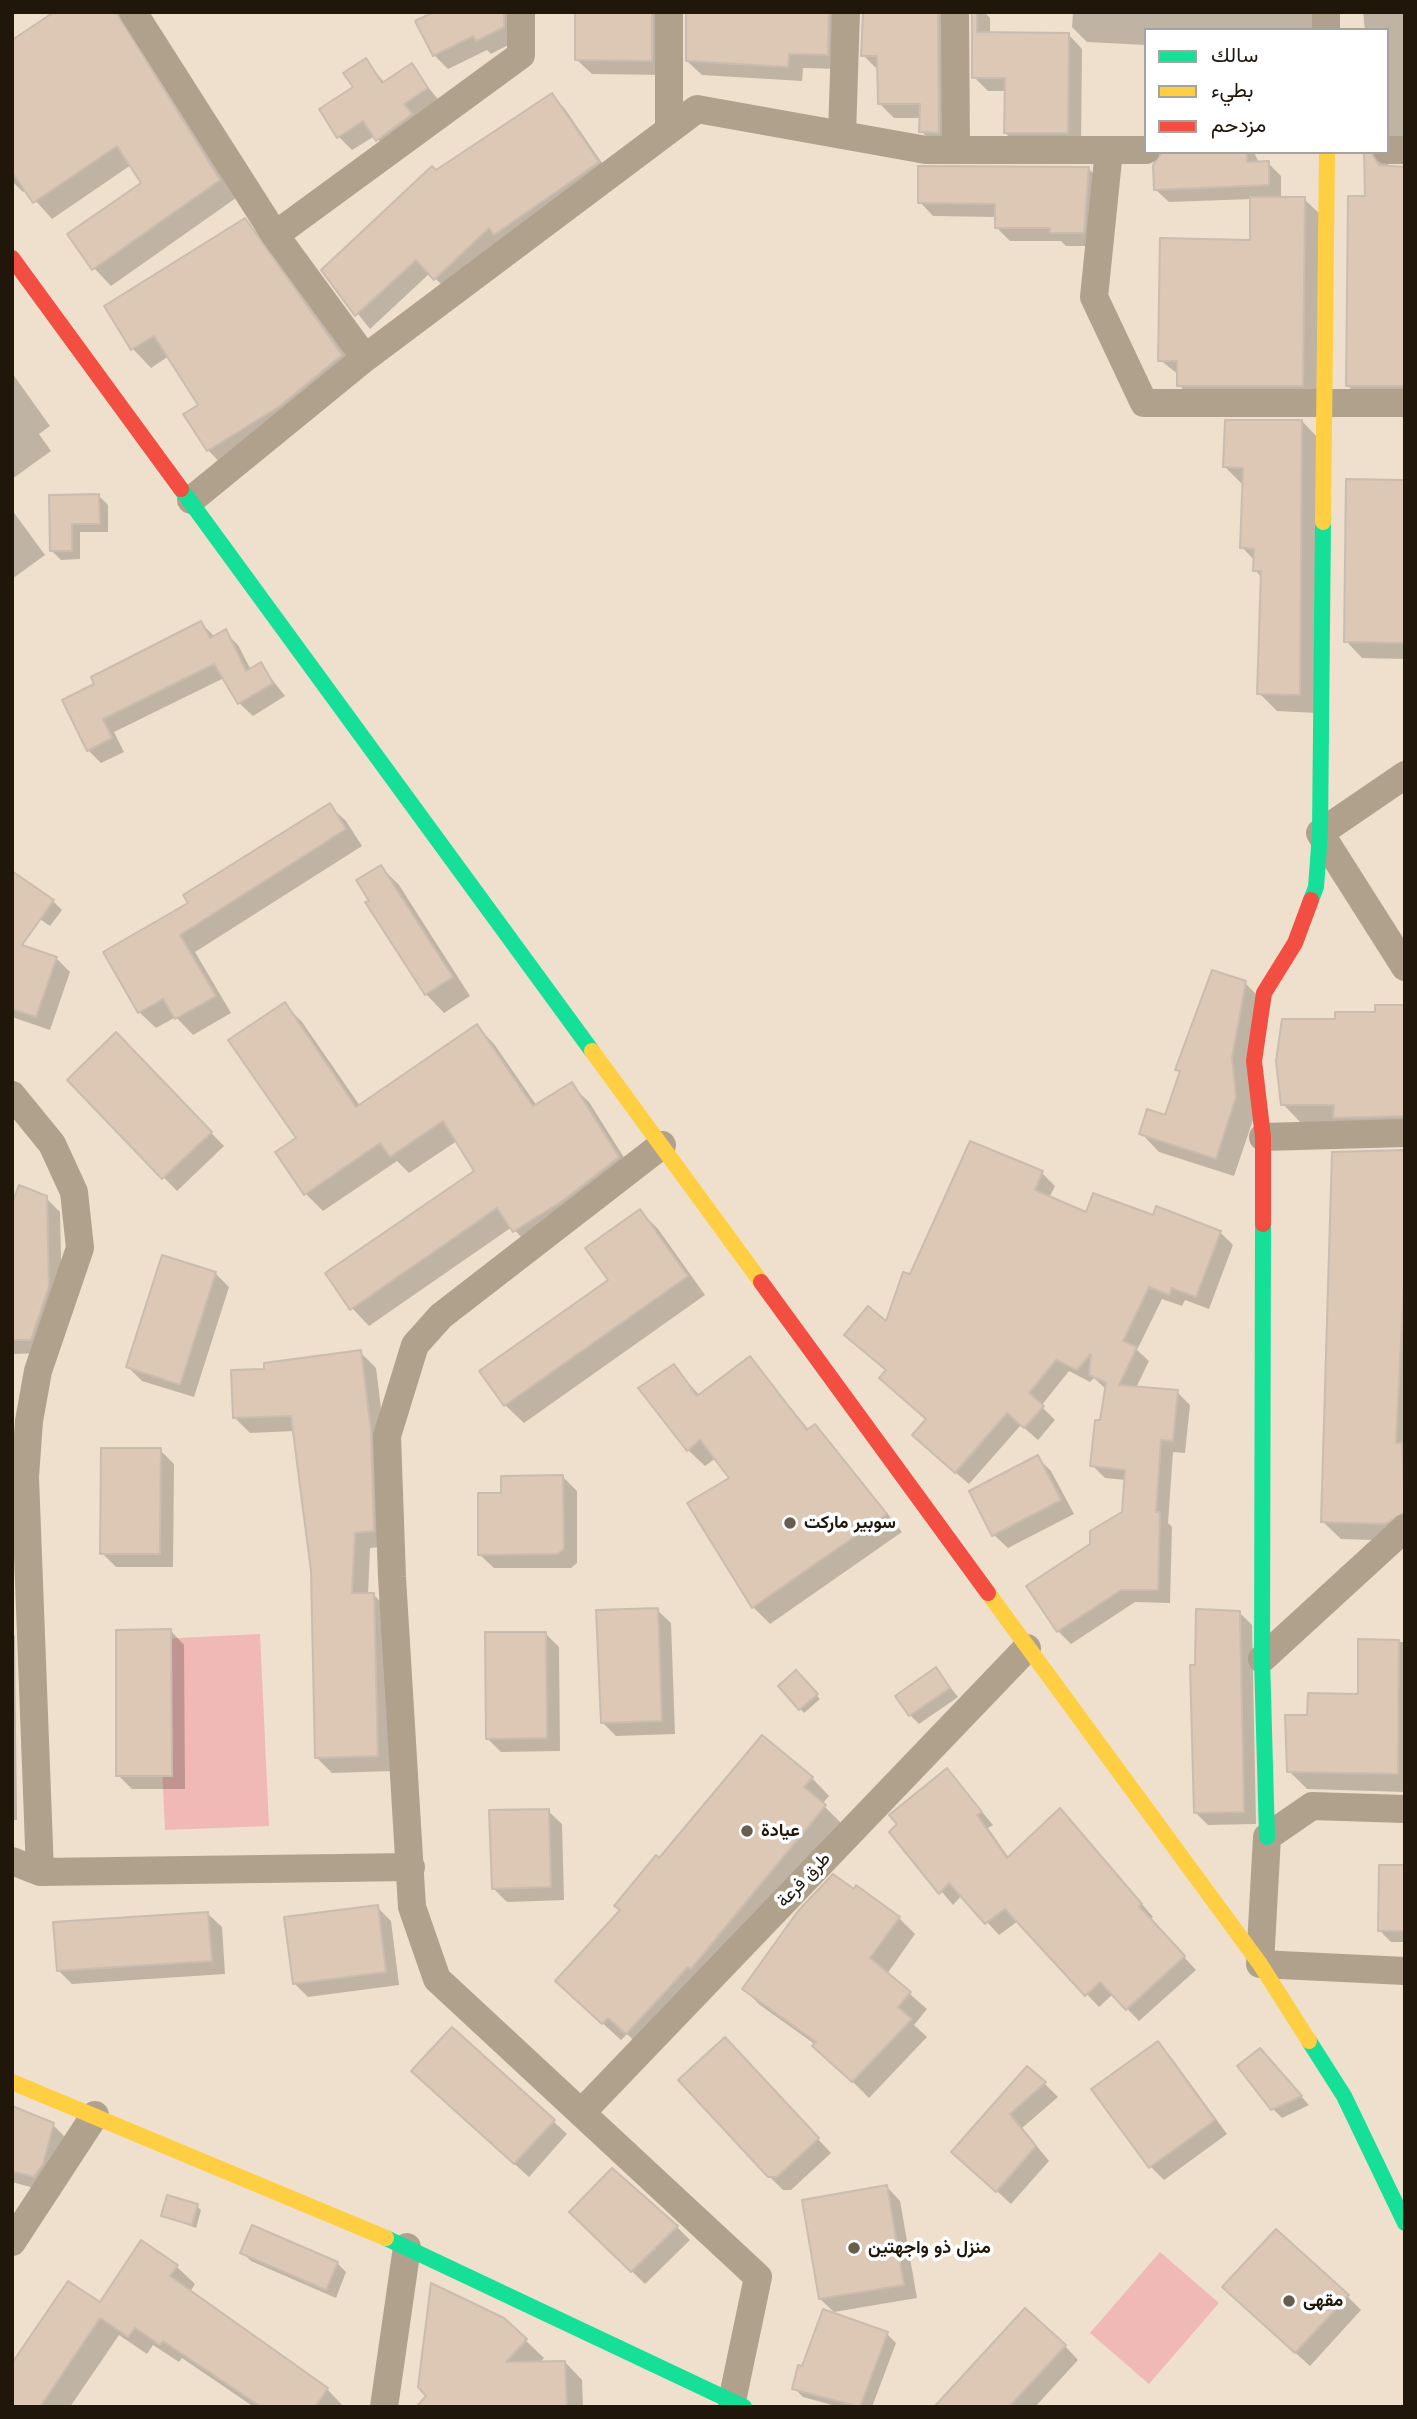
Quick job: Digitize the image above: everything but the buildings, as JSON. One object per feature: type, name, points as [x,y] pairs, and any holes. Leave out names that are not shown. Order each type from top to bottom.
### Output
[{"type":"street","points":[[133,12],[275,234],[365,358]]},
{"type":"street","points":[[275,234],[520,55],[521,12]]},
{"type":"street","points":[[669,12],[669,130]]},
{"type":"street","points":[[842,135],[846,12]]},
{"type":"street","points":[[955,12],[956,150]]},
{"type":"street","points":[[191,499],[365,358],[697,109],[926,150],[1144,150]]},
{"type":"street","points":[[1109,150],[1094,297],[1144,403],[1405,403]]},
{"type":"street","points":[[1260,1964],[1267,1837],[1262,1659],[1263,1137],[1255,1061],[1264,993],[1295,943],[1316,887],[1320,833],[1322,403],[1328,154]]},
{"type":"street","points":[[12,258],[191,499],[1260,1964],[1344,2096],[1405,2222]]},
{"type":"street","points":[[1320,833],[1405,775]]},
{"type":"street","points":[[1320,833],[1405,967]]},
{"type":"street","points":[[12,1095],[52,1144],[74,1192],[79,1248],[38,1371],[29,1421],[26,1466],[40,1872]]},
{"type":"street","points":[[1263,1137],[1405,1133]]},
{"type":"street","points":[[12,2082],[407,2247],[738,2404],[758,2277],[437,1979],[412,1907],[392,1577],[387,1436],[400,1386],[415,1345],[441,1316],[662,1145]]},
{"type":"street","points":[[1262,1659],[1405,1528]]},
{"type":"street","name":"طرق فرعة","points":[[581,2113],[1027,1648]]},
{"type":"street","points":[[1267,1837],[1312,1806],[1405,1809]]},
{"type":"street","points":[[12,1861],[40,1872],[411,1867]]},
{"type":"street","points":[[1260,1964],[1405,1971]]},
{"type":"street","points":[[12,2242],[95,2115]]},
{"type":"street","points":[[384,2407],[407,2247]]},
{"type":"shaded area","points":[[260,1634],[269,1826],[165,1830],[156,1639]]},
{"type":"shaded area","points":[[1160,2252],[1219,2303],[1149,2384],[1090,2333]]},
{"type":"traffic: fast","points":[[181,489],[592,1051]]},
{"type":"traffic: fast","points":[[1311,900],[1316,887],[1320,833],[1323,522]]},
{"type":"traffic: fast","points":[[1263,1224],[1262,1659],[1267,1837]]},
{"type":"traffic: fast","points":[[1309,2041],[1344,2096],[1405,2223]]},
{"type":"traffic: fast","points":[[386,2238],[744,2407]]},
{"type":"traffic: slow","points":[[1323,522],[1327,154]]},
{"type":"traffic: slow","points":[[592,1051],[761,1282]]},
{"type":"traffic: slow","points":[[988,1593],[1260,1964],[1309,2041]]},
{"type":"traffic: slow","points":[[12,2082],[386,2238]]},
{"type":"traffic: jam","points":[[12,258],[181,489]]},
{"type":"traffic: jam","points":[[1263,1224],[1263,1137],[1254,1061],[1264,993],[1295,943],[1311,900]]},
{"type":"traffic: jam","points":[[761,1282],[988,1593]]},
{"type":"place","name":"سوبير ماركت","points":[[790,1523]]},
{"type":"place","name":"عيادة","points":[[747,1831]]},
{"type":"place","name":"منزل ذو واجهتين","points":[[854,2248]]},
{"type":"place","name":"مقهى","points":[[1289,2301]]}]
